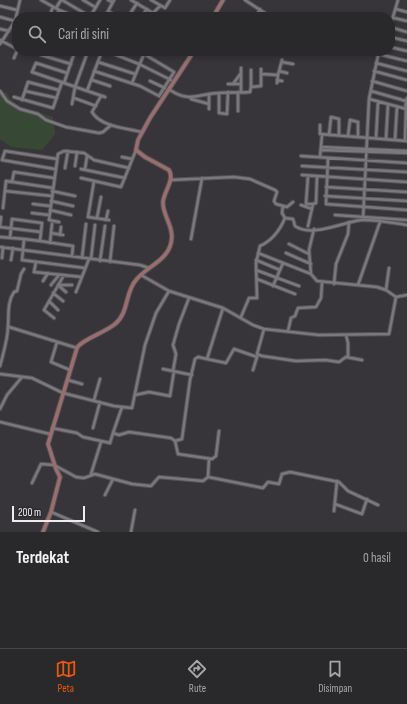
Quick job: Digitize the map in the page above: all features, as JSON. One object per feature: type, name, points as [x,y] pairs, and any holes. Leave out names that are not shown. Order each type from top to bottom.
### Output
[{"type":"street","points":[[0,6],[17,10],[20,0]]},
{"type":"street","points":[[41,0],[65,12]]},
{"type":"street","points":[[53,12],[61,0],[81,12]]},
{"type":"street","points":[[83,0],[96,7]]},
{"type":"street","points":[[93,12],[100,0]]},
{"type":"street","points":[[108,0],[113,1],[108,11]]},
{"type":"street","points":[[131,0],[152,12]]},
{"type":"street","points":[[151,0],[160,6],[167,7],[170,0]]},
{"type":"street","points":[[216,12],[223,0]]},
{"type":"street","points":[[245,0],[265,12]]},
{"type":"street","points":[[395,14],[398,0]]},
{"type":"street","points":[[131,12],[137,3]]},
{"type":"street","points":[[155,12],[160,6]]},
{"type":"street","points":[[258,12],[260,8]]},
{"type":"street","points":[[396,9],[407,12]]},
{"type":"street","points":[[0,17],[12,20]]},
{"type":"street","points":[[395,18],[407,21]]},
{"type":"street","points":[[0,44],[1,40],[12,26]]},
{"type":"street","points":[[395,28],[407,32]]},
{"type":"street","points":[[0,29],[9,31]]},
{"type":"street","points":[[395,38],[407,41]]},
{"type":"street","points":[[1,40],[12,47]]},
{"type":"street","points":[[395,48],[407,51]]},
{"type":"street","points":[[44,56],[71,64]]},
{"type":"street","points":[[14,97],[53,108],[74,56]]},
{"type":"street","points":[[72,104],[75,87],[86,56]]},
{"type":"street","points":[[88,91],[100,56]]},
{"type":"street","points":[[119,56],[171,80]]},
{"type":"street","points":[[132,83],[141,56]]},
{"type":"street","points":[[94,71],[132,83],[159,96],[168,89],[174,72],[148,56]]},
{"type":"street","points":[[81,178],[119,187],[122,186],[136,150],[141,132],[191,56]]},
{"type":"street","points":[[363,218],[369,99],[378,56]]},
{"type":"street","points":[[390,56],[407,61]]},
{"type":"street","points":[[282,81],[277,82],[282,61],[293,64]]},
{"type":"street","points":[[98,62],[135,74]]},
{"type":"street","points":[[376,63],[407,71]]},
{"type":"street","points":[[67,73],[35,64],[32,72],[105,97]]},
{"type":"street","points":[[238,111],[241,68]]},
{"type":"street","points":[[251,87],[261,86],[261,69]]},
{"type":"street","points":[[191,98],[228,92],[250,92],[251,70]]},
{"type":"street","points":[[279,71],[287,73]]},
{"type":"street","points":[[374,71],[407,80]]},
{"type":"street","points":[[233,84],[241,74]]},
{"type":"street","points":[[261,74],[278,75]]},
{"type":"street","points":[[92,80],[110,86]]},
{"type":"street","points":[[150,80],[178,95],[209,104]]},
{"type":"street","points":[[372,81],[407,91]]},
{"type":"street","points":[[22,100],[28,82],[59,90]]},
{"type":"street","points":[[228,84],[241,84]]},
{"type":"street","points":[[0,91],[11,104],[66,127],[99,133],[103,132],[111,125]]},
{"type":"street","points":[[25,91],[57,98]]},
{"type":"street","points":[[322,135],[339,135],[406,141],[407,99],[370,91]]},
{"type":"street","points":[[219,93],[218,113],[227,114],[228,92]]},
{"type":"street","points":[[209,108],[210,94]]},
{"type":"street","points":[[101,96],[93,114],[98,119],[111,125],[141,132]]},
{"type":"street","points":[[73,98],[96,106]]},
{"type":"street","points":[[369,99],[406,109]]},
{"type":"street","points":[[376,138],[378,102]]},
{"type":"street","points":[[386,139],[388,104]]},
{"type":"street","points":[[395,140],[397,107]]},
{"type":"street","points":[[329,135],[331,118],[339,119],[339,135]]},
{"type":"street","points":[[348,136],[350,120],[358,122],[358,137]]},
{"type":"street","points":[[320,125],[320,134],[322,135],[320,157]]},
{"type":"street","points":[[321,148],[407,152]]},
{"type":"street","points":[[43,532],[51,512],[60,477],[54,465],[48,446],[50,434],[77,348],[81,343],[98,335],[119,320],[127,305],[135,281],[167,254],[171,244],[172,232],[163,201],[171,175],[169,170],[145,157],[136,150]]},
{"type":"street","points":[[55,169],[2,160],[5,151],[57,159]]},
{"type":"street","points":[[59,222],[49,220],[58,154],[64,151],[84,152],[87,156],[97,161],[129,168]]},
{"type":"street","points":[[65,168],[68,151]]},
{"type":"street","points":[[75,166],[77,152]]},
{"type":"street","points":[[87,156],[83,169],[125,178]]},
{"type":"street","points":[[301,156],[407,163]]},
{"type":"street","points":[[122,157],[132,159]]},
{"type":"street","points":[[328,158],[325,196],[326,204],[407,210]]},
{"type":"street","points":[[302,166],[407,172]]},
{"type":"street","points":[[12,182],[14,172],[54,178]]},
{"type":"street","points":[[302,175],[407,182]]},
{"type":"street","points":[[170,180],[231,176],[250,180],[275,190],[277,194],[274,202],[283,206],[288,206],[293,202]]},
{"type":"street","points":[[306,205],[308,176]]},
{"type":"street","points":[[308,226],[313,204],[316,203],[317,176]]},
{"type":"street","points":[[191,239],[202,178]]},
{"type":"street","points":[[3,208],[6,181],[53,188]]},
{"type":"street","points":[[94,181],[88,217],[108,220],[108,211]]},
{"type":"street","points":[[326,187],[407,192]]},
{"type":"street","points":[[4,191],[52,196]]},
{"type":"street","points":[[52,192],[75,196]]},
{"type":"street","points":[[325,196],[407,201]]},
{"type":"street","points":[[97,218],[101,197]]},
{"type":"street","points":[[51,201],[73,206]]},
{"type":"street","points":[[33,204],[50,206]]},
{"type":"street","points":[[300,205],[313,204]]},
{"type":"street","points":[[306,205],[312,209]]},
{"type":"street","points":[[283,206],[282,213],[285,218]]},
{"type":"street","points":[[50,210],[71,215]]},
{"type":"street","points":[[32,213],[49,215]]},
{"type":"street","points":[[335,215],[407,220]]},
{"type":"street","points":[[1,217],[0,226],[41,232]]},
{"type":"street","points":[[285,218],[293,219],[297,227],[314,229],[333,227],[363,218],[380,222],[407,225]]},
{"type":"street","points":[[241,317],[249,298],[258,298],[256,260],[260,246],[265,244],[278,232],[285,218]]},
{"type":"street","points":[[10,238],[12,219],[42,223],[40,241]]},
{"type":"street","points":[[334,284],[338,258],[348,234],[349,222]]},
{"type":"street","points":[[358,285],[380,222]]},
{"type":"street","points":[[50,243],[52,224]]},
{"type":"street","points":[[82,258],[86,224]]},
{"type":"street","points":[[76,292],[90,259],[95,225]]},
{"type":"street","points":[[100,261],[105,226]]},
{"type":"street","points":[[110,262],[114,226]]},
{"type":"street","points":[[51,233],[61,235],[61,227]]},
{"type":"street","points":[[311,274],[309,245],[314,229]]},
{"type":"street","points":[[0,237],[73,246],[72,256]]},
{"type":"street","points":[[24,239],[22,260],[85,268]]},
{"type":"street","points":[[289,244],[310,254]]},
{"type":"street","points":[[2,258],[2,247],[100,261],[140,265],[150,268]]},
{"type":"street","points":[[11,260],[13,248]]},
{"type":"street","points":[[258,253],[311,274],[316,281],[322,283],[377,287],[386,290],[396,297],[407,295]]},
{"type":"street","points":[[286,253],[311,264]]},
{"type":"street","points":[[256,260],[280,270]]},
{"type":"street","points":[[36,262],[34,272],[82,277]]},
{"type":"street","points":[[273,286],[283,263]]},
{"type":"street","points":[[386,290],[389,268]]},
{"type":"street","points":[[0,366],[8,326],[7,317],[11,298],[14,292],[18,291],[20,276],[24,269]]},
{"type":"street","points":[[256,270],[299,286]]},
{"type":"street","points":[[42,281],[48,273]]},
{"type":"street","points":[[51,285],[59,275]]},
{"type":"street","points":[[54,318],[44,310],[64,275]]},
{"type":"street","points":[[141,275],[169,290],[222,308],[241,317],[253,325],[264,329],[319,335],[389,334],[396,297]]},
{"type":"street","points":[[256,279],[295,294]]},
{"type":"street","points":[[288,331],[291,318],[295,316],[298,308],[316,307],[321,298],[322,283]]},
{"type":"street","points":[[58,284],[72,285]]},
{"type":"street","points":[[58,284],[66,292]]},
{"type":"street","points":[[63,289],[65,285]]},
{"type":"street","points":[[0,374],[23,376],[36,380],[63,393],[122,407],[133,407],[134,395],[145,345],[156,313],[169,290]]},
{"type":"street","points":[[53,293],[63,301]]},
{"type":"street","points":[[134,395],[149,392],[170,396],[176,354],[173,345],[189,298]]},
{"type":"street","points":[[49,301],[58,310]]},
{"type":"street","points":[[207,359],[222,308]]},
{"type":"street","points":[[8,326],[77,348]]},
{"type":"street","points":[[253,370],[264,329]]},
{"type":"street","points":[[346,335],[348,343],[348,357]]},
{"type":"street","points":[[57,342],[51,362],[70,370]]},
{"type":"street","points":[[175,441],[182,439],[196,357],[226,363],[234,349],[257,356],[296,361],[325,360],[337,362],[348,357],[362,360]]},
{"type":"street","points":[[163,369],[192,375]]},
{"type":"street","points":[[0,409],[7,395],[23,376]]},
{"type":"street","points":[[94,400],[100,379]]},
{"type":"street","points":[[68,380],[82,384]]},
{"type":"street","points":[[93,428],[100,402]]},
{"type":"street","points":[[52,428],[77,433],[83,437],[110,443],[122,407]]},
{"type":"street","points":[[0,422],[50,434]]},
{"type":"street","points":[[113,433],[119,435],[127,432],[136,432],[171,438],[175,441],[178,454],[209,459],[216,458],[219,432]]},
{"type":"street","points":[[91,474],[101,442]]},
{"type":"street","points":[[208,477],[209,459]]},
{"type":"street","points":[[32,483],[41,464],[54,465],[76,477],[84,478],[91,474],[99,474],[113,479],[148,486],[158,477],[200,481],[208,477],[263,488],[268,482],[279,484],[282,474],[286,472],[341,482],[348,491],[378,505]]},
{"type":"street","points":[[105,495],[113,479]]},
{"type":"street","points":[[334,511],[337,481]]},
{"type":"street","points":[[335,504],[362,514],[367,499]]},
{"type":"street","points":[[131,532],[135,510]]},
{"type":"street","points":[[51,512],[88,530],[98,532]]},
{"type":"green space","points":[[0,91],[7,93],[15,103],[20,106],[53,117],[55,134],[42,150],[11,147],[0,139]]}]
